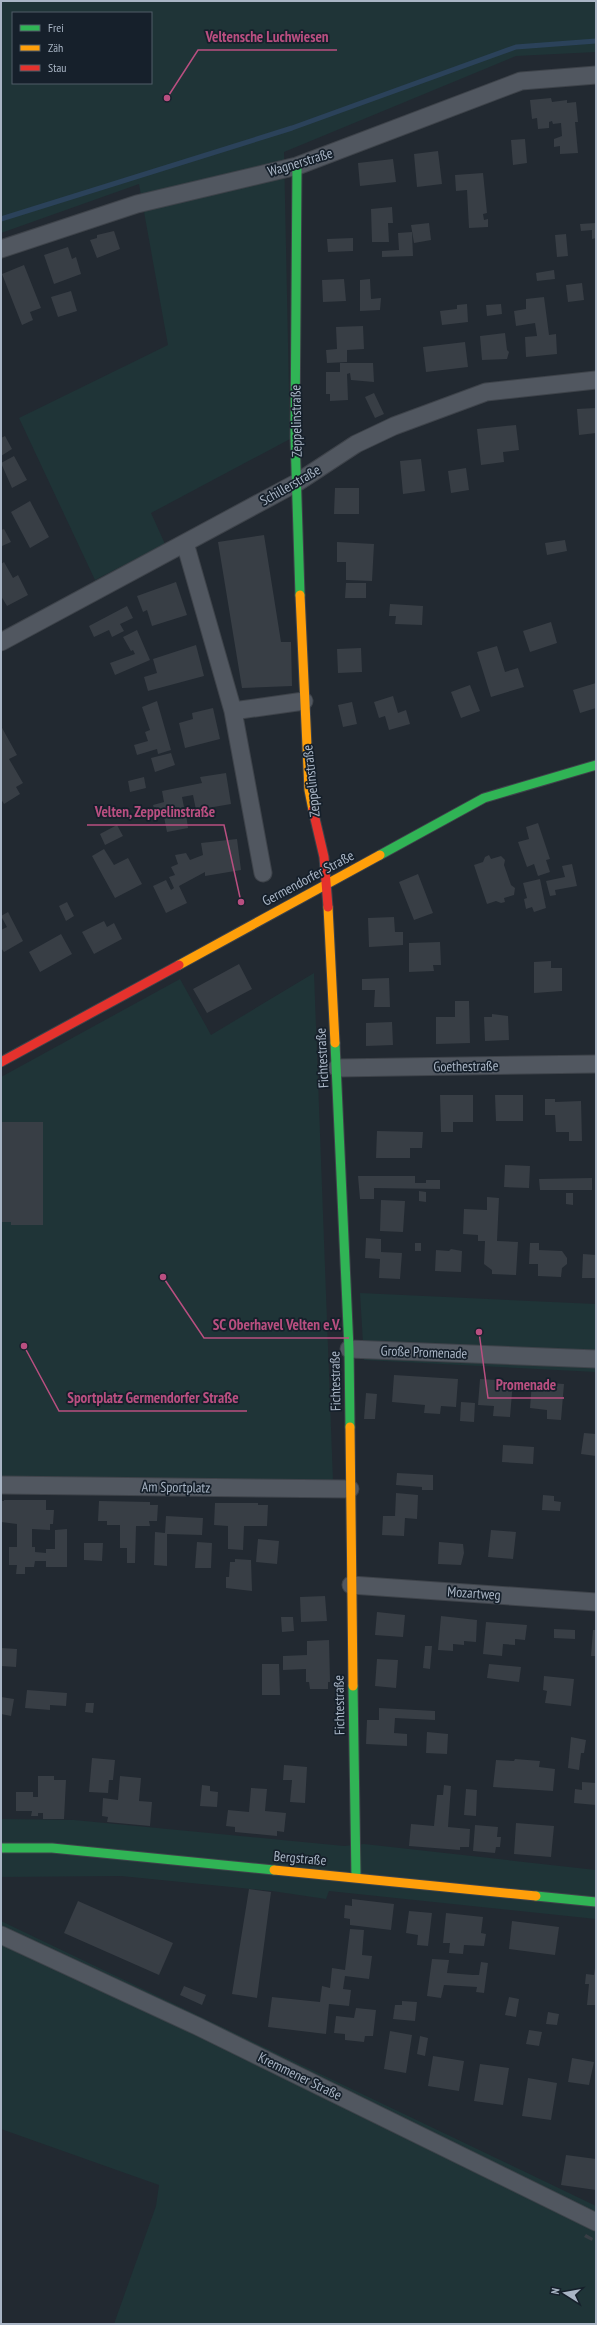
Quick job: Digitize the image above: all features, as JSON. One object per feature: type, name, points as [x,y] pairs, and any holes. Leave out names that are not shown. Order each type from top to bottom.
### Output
[{"type":"street","name":"Wagnerstraße","points":[[1,249],[137,204],[296,166],[522,81],[596,75]]},
{"type":"street","name":"Zeppelinstraße","points":[[296,166],[295,438],[298,482],[304,701],[309,790],[324,857],[327,885]]},
{"type":"street","name":"Schillerstraße","points":[[1,642],[298,482],[356,444],[394,426],[486,392],[596,380]]},
{"type":"street","points":[[185,543],[233,711],[263,873]]},
{"type":"street","points":[[233,711],[304,701]]},
{"type":"street","name":"Germendorfer Straße","points":[[1,1062],[484,798],[596,765]]},
{"type":"street","name":"Fichtestraße","points":[[327,885],[337,1068],[349,1349],[356,1877]]},
{"type":"street","name":"Goethestraße","points":[[337,1068],[596,1064]]},
{"type":"street","name":"Große Promenade","points":[[349,1349],[596,1359]]},
{"type":"street","name":"Am Sportplatz","points":[[1,1485],[350,1489]]},
{"type":"street","name":"Mozartweg","points":[[352,1584],[596,1602]]},
{"type":"street","name":"Bergstraße","points":[[1,1848],[52,1848],[596,1902]]},
{"type":"street","name":"Kremmener Straße","points":[[1,1935],[197,2026],[596,2222]]},
{"type":"green space","points":[[1,1],[596,1],[596,52],[516,56],[284,152],[290,439],[151,513],[165,544],[95,580],[19,418],[168,345],[139,184],[1,233]]},
{"type":"green space","points":[[314,973],[333,1481],[1,1478],[1,1077],[180,979],[211,1035]]},
{"type":"green space","points":[[360,1293],[596,1304],[596,1372],[364,1360]]},
{"type":"green space","points":[[1,1819],[74,1820],[344,1846],[364,1844],[596,1870],[596,1919],[329,1891],[326,1899],[272,1891],[121,1876],[1,1877]]},
{"type":"green space","points":[[1,1921],[596,2206],[596,2324],[114,2324],[156,2206],[159,2185],[1,2129]]},
{"type":"building","points":[[551,98],[552,102],[567,100],[567,103],[576,102],[578,122],[575,122],[578,153],[560,154],[560,146],[554,147],[554,139],[562,136],[561,123],[553,124],[552,121],[549,122],[549,128],[538,129],[537,118],[532,119],[530,100]]},
{"type":"building","points":[[525,139],[527,163],[513,165],[511,140]]},
{"type":"building","points":[[438,151],[442,184],[417,187],[414,154]]},
{"type":"building","points":[[393,159],[396,182],[360,186],[358,163]]},
{"type":"building","points":[[483,173],[487,213],[483,214],[484,220],[488,219],[488,227],[469,228],[467,190],[456,191],[455,175]]},
{"type":"building","points":[[392,207],[393,223],[388,223],[389,242],[372,242],[371,209]]},
{"type":"building","points":[[429,223],[431,240],[414,243],[411,225]]},
{"type":"building","points":[[596,223],[596,238],[592,239],[592,230],[581,231],[580,224]]},
{"type":"building","points":[[114,231],[120,249],[97,258],[90,240],[97,238],[97,235]]},
{"type":"building","points":[[412,232],[413,256],[382,257],[382,251],[399,250],[398,233]]},
{"type":"building","points":[[566,234],[568,256],[557,257],[555,235]]},
{"type":"building","points":[[353,238],[353,251],[328,252],[327,239]]},
{"type":"building","points":[[68,247],[72,259],[76,257],[81,274],[54,284],[44,255]]},
{"type":"building","points":[[24,265],[41,308],[30,312],[33,320],[22,325],[2,274]]},
{"type":"building","points":[[554,270],[555,279],[537,281],[536,273]]},
{"type":"building","points":[[344,279],[346,301],[323,302],[322,280]]},
{"type":"building","points":[[370,279],[371,299],[381,298],[380,310],[360,311],[360,280]]},
{"type":"building","points":[[582,283],[584,300],[568,302],[566,285]]},
{"type":"building","points":[[71,291],[77,311],[58,317],[51,297]]},
{"type":"building","points":[[544,297],[549,335],[556,334],[557,354],[526,357],[525,337],[537,336],[535,323],[516,326],[514,311],[526,309],[526,299]]},
{"type":"building","points":[[467,304],[468,322],[442,325],[440,311],[457,309],[457,305]]},
{"type":"building","points":[[501,304],[502,314],[487,316],[486,305]]},
{"type":"building","points":[[363,326],[364,349],[347,350],[347,362],[327,363],[326,350],[337,349],[336,327]]},
{"type":"building","points":[[505,333],[507,350],[509,352],[507,359],[482,360],[480,336]]},
{"type":"building","points":[[465,342],[468,367],[426,372],[423,347]]},
{"type":"building","points":[[340,363],[373,363],[374,382],[351,380],[350,373],[347,374],[348,400],[330,401],[330,394],[326,394],[326,372],[340,372]]},
{"type":"building","points":[[374,393],[384,414],[375,418],[365,397]]},
{"type":"building","points":[[596,408],[596,433],[579,435],[577,409]]},
{"type":"building","points":[[516,425],[519,450],[503,452],[504,462],[481,465],[477,429]]},
{"type":"building","points":[[5,436],[12,449],[1,456],[1,438]]},
{"type":"building","points":[[14,456],[27,480],[12,488],[1,463]]},
{"type":"building","points":[[421,459],[425,491],[403,494],[400,461]]},
{"type":"building","points":[[466,468],[469,490],[451,493],[448,471]]},
{"type":"building","points":[[335,488],[359,488],[359,514],[334,514]]},
{"type":"building","points":[[30,501],[49,537],[30,548],[11,512]]},
{"type":"building","points":[[4,529],[11,542],[2,546],[1,530]]},
{"type":"building","points":[[264,535],[281,642],[291,642],[292,686],[242,688],[218,542]]},
{"type":"building","points":[[565,540],[567,551],[547,555],[545,543]]},
{"type":"building","points":[[337,542],[374,544],[372,581],[346,580],[346,562],[337,562]]},
{"type":"building","points":[[4,562],[13,578],[18,575],[28,595],[7,606],[1,596],[1,564]]},
{"type":"building","points":[[176,582],[187,615],[152,626],[147,610],[143,612],[137,596]]},
{"type":"building","points":[[346,583],[366,583],[366,598],[345,598]]},
{"type":"building","points":[[390,604],[423,606],[422,625],[395,624],[396,616],[389,616]]},
{"type":"building","points":[[127,606],[133,618],[120,624],[124,631],[112,637],[109,630],[94,637],[89,626]]},
{"type":"building","points":[[551,622],[557,643],[530,652],[523,631]]},
{"type":"building","points":[[137,630],[150,660],[115,675],[110,663],[135,654],[133,650],[131,651],[123,637]]},
{"type":"building","points":[[196,645],[204,676],[148,691],[144,677],[157,673],[153,659]]},
{"type":"building","points":[[497,646],[505,672],[518,668],[524,687],[491,697],[477,652]]},
{"type":"building","points":[[361,648],[362,672],[338,673],[337,649]]},
{"type":"building","points":[[596,683],[596,708],[580,713],[573,690]]},
{"type":"building","points":[[470,685],[480,711],[461,718],[451,692]]},
{"type":"building","points":[[393,696],[398,713],[406,710],[410,724],[389,730],[385,716],[379,718],[374,702]]},
{"type":"building","points":[[157,701],[171,750],[158,754],[157,749],[137,755],[134,745],[148,741],[145,732],[150,730],[142,707]]},
{"type":"building","points":[[352,702],[357,724],[343,727],[338,705]]},
{"type":"building","points":[[213,708],[220,739],[185,748],[179,723],[193,719],[192,713]]},
{"type":"building","points":[[1,726],[17,755],[9,759],[23,783],[16,787],[20,794],[4,804],[1,799]]},
{"type":"building","points":[[171,753],[175,765],[155,772],[151,758]]},
{"type":"building","points":[[226,773],[231,804],[196,810],[193,795],[182,797],[184,807],[156,815],[153,805],[164,802],[162,791],[202,783],[200,777]]},
{"type":"building","points":[[144,777],[146,788],[130,792],[128,781]]},
{"type":"building","points":[[186,814],[188,828],[167,832],[164,817]]},
{"type":"building","points":[[538,823],[550,859],[546,860],[550,872],[538,876],[534,864],[527,867],[518,842],[529,839],[526,827]]},
{"type":"building","points":[[117,825],[123,836],[105,845],[100,834]]},
{"type":"building","points":[[237,839],[241,870],[205,876],[205,872],[179,886],[187,903],[166,913],[153,886],[166,880],[171,890],[174,888],[169,877],[175,875],[171,867],[178,864],[175,855],[186,853],[190,860],[203,855],[201,843]]},
{"type":"building","points":[[104,849],[114,865],[128,858],[142,884],[115,898],[92,856]]},
{"type":"building","points":[[489,855],[491,859],[501,856],[505,860],[504,865],[511,885],[515,888],[514,895],[504,898],[505,902],[501,903],[496,901],[487,904],[474,865],[483,862],[485,857]]},
{"type":"building","points":[[572,864],[577,886],[555,890],[556,895],[550,896],[546,881],[565,877],[562,866]]},
{"type":"building","points":[[418,874],[433,913],[414,920],[399,882]]},
{"type":"building","points":[[540,879],[546,908],[534,912],[532,907],[526,909],[524,899],[527,898],[523,883]]},
{"type":"building","points":[[67,902],[74,916],[66,921],[59,906]]},
{"type":"building","points":[[8,912],[23,941],[4,952],[1,948],[1,930],[7,927],[1,916]]},
{"type":"building","points":[[394,917],[395,932],[403,932],[403,945],[369,947],[368,918]]},
{"type":"building","points":[[104,921],[107,927],[114,923],[122,939],[94,954],[82,932]]},
{"type":"building","points":[[61,934],[72,954],[40,972],[29,952]]},
{"type":"building","points":[[440,942],[441,965],[433,965],[434,971],[409,972],[409,943]]},
{"type":"building","points":[[551,961],[551,968],[562,968],[562,991],[534,993],[534,962]]},
{"type":"building","points":[[239,964],[252,989],[207,1013],[193,989]]},
{"type":"building","points":[[389,978],[390,1007],[374,1007],[375,990],[362,990],[362,979]]},
{"type":"building","points":[[455,1001],[469,1001],[470,1043],[436,1044],[436,1017],[455,1017]]},
{"type":"building","points":[[492,1014],[508,1016],[509,1040],[485,1041],[484,1017],[492,1017]]},
{"type":"building","points":[[392,1022],[393,1045],[366,1046],[366,1023]]},
{"type":"building","points":[[440,1095],[473,1095],[473,1122],[453,1122],[453,1132],[441,1132]]},
{"type":"building","points":[[495,1095],[523,1095],[523,1121],[496,1121]]},
{"type":"building","points":[[545,1099],[555,1099],[555,1102],[581,1101],[582,1141],[569,1141],[569,1132],[556,1132],[555,1115],[545,1115]]},
{"type":"building","points":[[1,1122],[43,1122],[43,1225],[11,1225],[11,1222],[1,1222]]},
{"type":"building","points":[[377,1131],[423,1132],[422,1148],[410,1148],[410,1158],[376,1158]]},
{"type":"building","points":[[505,1165],[530,1166],[529,1188],[504,1187]]},
{"type":"building","points":[[358,1176],[415,1176],[415,1183],[426,1183],[426,1180],[440,1180],[440,1189],[374,1188],[374,1199],[360,1199]]},
{"type":"building","points":[[592,1178],[592,1190],[540,1190],[539,1179]]},
{"type":"building","points":[[419,1191],[426,1192],[426,1202],[419,1201]]},
{"type":"building","points":[[566,1193],[573,1193],[573,1205],[566,1204]]},
{"type":"building","points":[[487,1197],[499,1198],[497,1241],[518,1242],[516,1275],[492,1274],[492,1270],[484,1264],[485,1241],[478,1241],[478,1235],[463,1234],[464,1209],[487,1210]]},
{"type":"building","points":[[381,1200],[405,1201],[403,1232],[380,1231]]},
{"type":"building","points":[[366,1238],[381,1239],[381,1252],[402,1253],[400,1279],[379,1278],[380,1259],[365,1258]]},
{"type":"building","points":[[415,1243],[421,1243],[421,1251],[415,1251]]},
{"type":"building","points":[[530,1243],[539,1243],[539,1250],[562,1251],[567,1258],[567,1264],[562,1268],[561,1277],[538,1276],[538,1264],[529,1264]]},
{"type":"building","points":[[451,1249],[462,1251],[461,1272],[435,1271],[436,1250],[449,1251]]},
{"type":"building","points":[[583,1254],[596,1255],[596,1278],[582,1278]]},
{"type":"building","points":[[394,1375],[458,1379],[456,1407],[441,1406],[440,1414],[424,1413],[425,1405],[392,1402]]},
{"type":"building","points":[[480,1379],[513,1381],[510,1417],[493,1416],[494,1406],[478,1405]]},
{"type":"building","points":[[532,1382],[564,1384],[561,1420],[547,1419],[547,1410],[530,1408]]},
{"type":"building","points":[[366,1393],[377,1394],[375,1419],[364,1419]]},
{"type":"building","points":[[461,1402],[475,1403],[474,1422],[460,1421]]},
{"type":"building","points":[[584,1433],[596,1434],[596,1456],[581,1454]]},
{"type":"building","points":[[503,1445],[534,1447],[533,1464],[502,1462]]},
{"type":"building","points":[[397,1473],[433,1475],[433,1490],[422,1490],[422,1487],[396,1485]]},
{"type":"building","points":[[396,1493],[418,1495],[417,1519],[405,1518],[404,1536],[382,1535],[383,1516],[395,1516]]},
{"type":"building","points":[[543,1495],[554,1496],[554,1501],[561,1502],[560,1511],[542,1510]]},
{"type":"building","points":[[46,1500],[46,1510],[54,1510],[53,1524],[50,1524],[50,1530],[32,1529],[32,1547],[35,1547],[35,1552],[46,1553],[46,1549],[55,1549],[55,1530],[67,1529],[67,1567],[46,1567],[46,1561],[35,1561],[34,1567],[25,1567],[25,1574],[16,1574],[17,1565],[9,1565],[9,1547],[17,1547],[17,1524],[1,1522],[1,1501]]},
{"type":"building","points":[[99,1501],[150,1502],[150,1505],[158,1505],[157,1521],[149,1521],[150,1526],[136,1526],[135,1563],[127,1563],[127,1548],[120,1548],[120,1525],[107,1525],[107,1521],[98,1521]]},
{"type":"building","points":[[215,1503],[258,1503],[258,1505],[268,1505],[267,1526],[244,1526],[243,1550],[228,1549],[228,1526],[214,1525]]},
{"type":"building","points":[[166,1516],[203,1518],[202,1535],[167,1534],[167,1566],[154,1565],[155,1532],[165,1533]]},
{"type":"building","points":[[491,1530],[516,1532],[513,1559],[488,1557]]},
{"type":"building","points":[[258,1539],[279,1541],[277,1564],[256,1562]]},
{"type":"building","points":[[197,1542],[212,1543],[211,1568],[195,1568]]},
{"type":"building","points":[[439,1542],[463,1544],[464,1553],[461,1565],[438,1564]]},
{"type":"building","points":[[84,1543],[103,1543],[102,1561],[84,1560]]},
{"type":"building","points":[[235,1559],[251,1560],[252,1591],[226,1588],[226,1577],[229,1577],[230,1562],[235,1562]]},
{"type":"building","points":[[325,1596],[327,1621],[301,1622],[300,1597]]},
{"type":"building","points":[[377,1612],[405,1615],[403,1637],[375,1635]]},
{"type":"building","points":[[441,1616],[477,1620],[476,1642],[464,1641],[464,1645],[453,1644],[453,1651],[438,1650]]},
{"type":"building","points":[[281,1617],[293,1617],[294,1631],[282,1632]]},
{"type":"building","points":[[486,1622],[527,1625],[525,1640],[515,1639],[515,1645],[503,1644],[502,1656],[483,1654]]},
{"type":"building","points":[[554,1629],[575,1630],[575,1639],[554,1638]]},
{"type":"building","points":[[593,1630],[596,1630],[596,1656],[591,1656]]},
{"type":"building","points":[[329,1640],[330,1682],[328,1682],[328,1689],[310,1689],[309,1682],[306,1682],[306,1669],[283,1670],[283,1656],[307,1655],[307,1641]]},
{"type":"building","points":[[425,1646],[432,1646],[430,1669],[423,1668]]},
{"type":"building","points":[[1,1648],[17,1649],[16,1667],[1,1666]]},
{"type":"building","points":[[377,1659],[398,1660],[396,1688],[375,1686]]},
{"type":"building","points":[[262,1664],[279,1664],[280,1695],[262,1695]]},
{"type":"building","points":[[489,1664],[521,1667],[519,1682],[487,1678]]},
{"type":"building","points":[[544,1676],[574,1679],[571,1706],[545,1703],[547,1691],[543,1690]]},
{"type":"building","points":[[27,1690],[67,1693],[66,1706],[50,1705],[50,1710],[25,1708]]},
{"type":"building","points":[[1,1697],[14,1699],[11,1716],[1,1714]]},
{"type":"building","points":[[86,1703],[94,1703],[93,1713],[85,1712]]},
{"type":"building","points":[[379,1708],[435,1711],[435,1720],[395,1718],[394,1733],[407,1734],[407,1746],[366,1744],[367,1720],[379,1720]]},
{"type":"building","points":[[427,1732],[448,1734],[447,1754],[426,1753]]},
{"type":"building","points":[[571,1737],[586,1740],[584,1753],[581,1753],[579,1770],[568,1768]]},
{"type":"building","points":[[92,1758],[115,1760],[113,1780],[109,1780],[108,1793],[89,1792]]},
{"type":"building","points":[[515,1759],[540,1761],[539,1767],[555,1769],[553,1791],[493,1787],[496,1760],[514,1761]]},
{"type":"building","points":[[284,1765],[307,1767],[305,1803],[290,1802],[292,1780],[283,1780]]},
{"type":"building","points":[[38,1776],[54,1776],[54,1780],[66,1780],[64,1819],[43,1819],[43,1813],[38,1813],[38,1816],[31,1816],[32,1811],[16,1811],[16,1792],[33,1792],[33,1797],[38,1797]]},
{"type":"building","points":[[120,1776],[141,1778],[139,1801],[152,1802],[150,1826],[107,1822],[108,1817],[102,1816],[103,1798],[118,1800]]},
{"type":"building","points":[[582,1782],[596,1783],[596,1805],[574,1803],[575,1789],[582,1790]]},
{"type":"building","points":[[202,1785],[210,1786],[210,1791],[218,1792],[217,1807],[200,1806]]},
{"type":"building","points":[[444,1785],[451,1786],[448,1827],[470,1829],[469,1847],[460,1847],[460,1850],[409,1846],[411,1824],[434,1826],[437,1795],[443,1795]]},
{"type":"building","points":[[251,1788],[267,1789],[265,1811],[286,1813],[284,1832],[277,1831],[277,1836],[235,1832],[235,1827],[226,1826],[228,1810],[249,1812]]},
{"type":"building","points":[[466,1789],[477,1790],[476,1816],[464,1815]]},
{"type":"building","points":[[516,1823],[554,1826],[551,1857],[514,1854]]},
{"type":"building","points":[[475,1825],[498,1827],[497,1837],[501,1837],[500,1847],[496,1847],[495,1853],[473,1851]]},
{"type":"building","points":[[249,1889],[271,1892],[257,1998],[232,1994]]},
{"type":"building","points":[[352,1899],[394,1904],[391,1930],[350,1925],[350,1919],[344,1918],[345,1905],[352,1906]]},
{"type":"building","points":[[78,1901],[173,1943],[159,1975],[64,1933]]},
{"type":"building","points":[[409,1911],[432,1913],[428,1946],[417,1945],[418,1935],[406,1933]]},
{"type":"building","points":[[446,1913],[483,1917],[481,1933],[486,1934],[484,1946],[464,1945],[463,1954],[449,1953],[450,1943],[443,1943]]},
{"type":"building","points":[[512,1921],[559,1927],[555,1955],[509,1949]]},
{"type":"building","points":[[350,1929],[364,1930],[362,1955],[372,1956],[369,1979],[345,1976],[343,1989],[351,1990],[349,2006],[329,2004],[326,2034],[268,2027],[272,1997],[320,2002],[322,1986],[330,1988],[332,1968],[345,1970]]},
{"type":"building","points":[[432,1959],[449,1960],[447,1973],[473,1975],[479,1975],[481,1962],[488,1963],[484,1993],[476,1992],[477,1987],[444,1985],[441,1998],[427,1996]]},
{"type":"building","points":[[595,1968],[596,2005],[587,2005],[589,1984],[585,1984],[586,1974],[594,1975]]},
{"type":"building","points":[[184,1986],[206,1995],[202,2005],[180,1995]]},
{"type":"building","points":[[509,1997],[519,1999],[516,2017],[505,2015]]},
{"type":"building","points":[[402,2001],[417,2002],[415,2021],[393,2019],[395,2005],[402,2005]]},
{"type":"building","points":[[356,2008],[376,2010],[373,2036],[365,2036],[364,2042],[345,2040],[345,2034],[334,2033],[336,2016],[354,2018]]},
{"type":"building","points":[[548,2012],[559,2014],[557,2025],[546,2024]]},
{"type":"building","points":[[529,2030],[542,2032],[539,2046],[526,2044]]},
{"type":"building","points":[[390,2031],[412,2035],[406,2073],[384,2069]]},
{"type":"building","points":[[420,2036],[428,2038],[425,2056],[417,2054]]},
{"type":"building","points":[[433,2056],[464,2061],[459,2091],[428,2086]]},
{"type":"building","points":[[572,2058],[594,2062],[589,2085],[568,2082]]},
{"type":"building","points":[[480,2064],[509,2068],[503,2105],[474,2101]]},
{"type":"building","points":[[528,2078],[557,2083],[551,2120],[522,2116]]},
{"type":"building","points":[[566,2155],[596,2159],[596,2190],[561,2185]]},
{"type":"building","points":[[586,2234],[593,2238],[592,2241],[584,2237]]},
{"type":"waterway","points":[[1,219],[292,128],[516,47],[596,41]]},
{"type":"traffic: fast","points":[[297,166],[295,437],[300,595]]},
{"type":"traffic: fast","points":[[380,855],[484,798],[596,765]]},
{"type":"traffic: fast","points":[[335,1043],[349,1349],[350,1427]]},
{"type":"traffic: fast","points":[[353,1686],[356,1877]]},
{"type":"traffic: fast","points":[[1,1848],[52,1848],[274,1870]]},
{"type":"traffic: fast","points":[[536,1896],[596,1902]]},
{"type":"traffic: slow","points":[[300,595],[309,790],[313,810]]},
{"type":"traffic: slow","points":[[179,965],[380,855]]},
{"type":"traffic: slow","points":[[328,907],[335,1043]]},
{"type":"traffic: slow","points":[[350,1427],[353,1686]]},
{"type":"traffic: slow","points":[[274,1870],[536,1896]]},
{"type":"traffic: jam","points":[[313,810],[324,857],[328,907]]},
{"type":"traffic: jam","points":[[1,1062],[179,965]]},
{"type":"place","name":"Veltensche Luchwiesen","points":[[167,98]]},
{"type":"place","name":"Velten, Zeppelinstraße","points":[[241,902]]},
{"type":"place","name":"SC Oberhavel Velten e.V.","points":[[163,1277]]},
{"type":"place","name":"Promenade","points":[[479,1332]]},
{"type":"place","name":"Sportplatz Germendorfer Straße","points":[[24,1346]]}]
